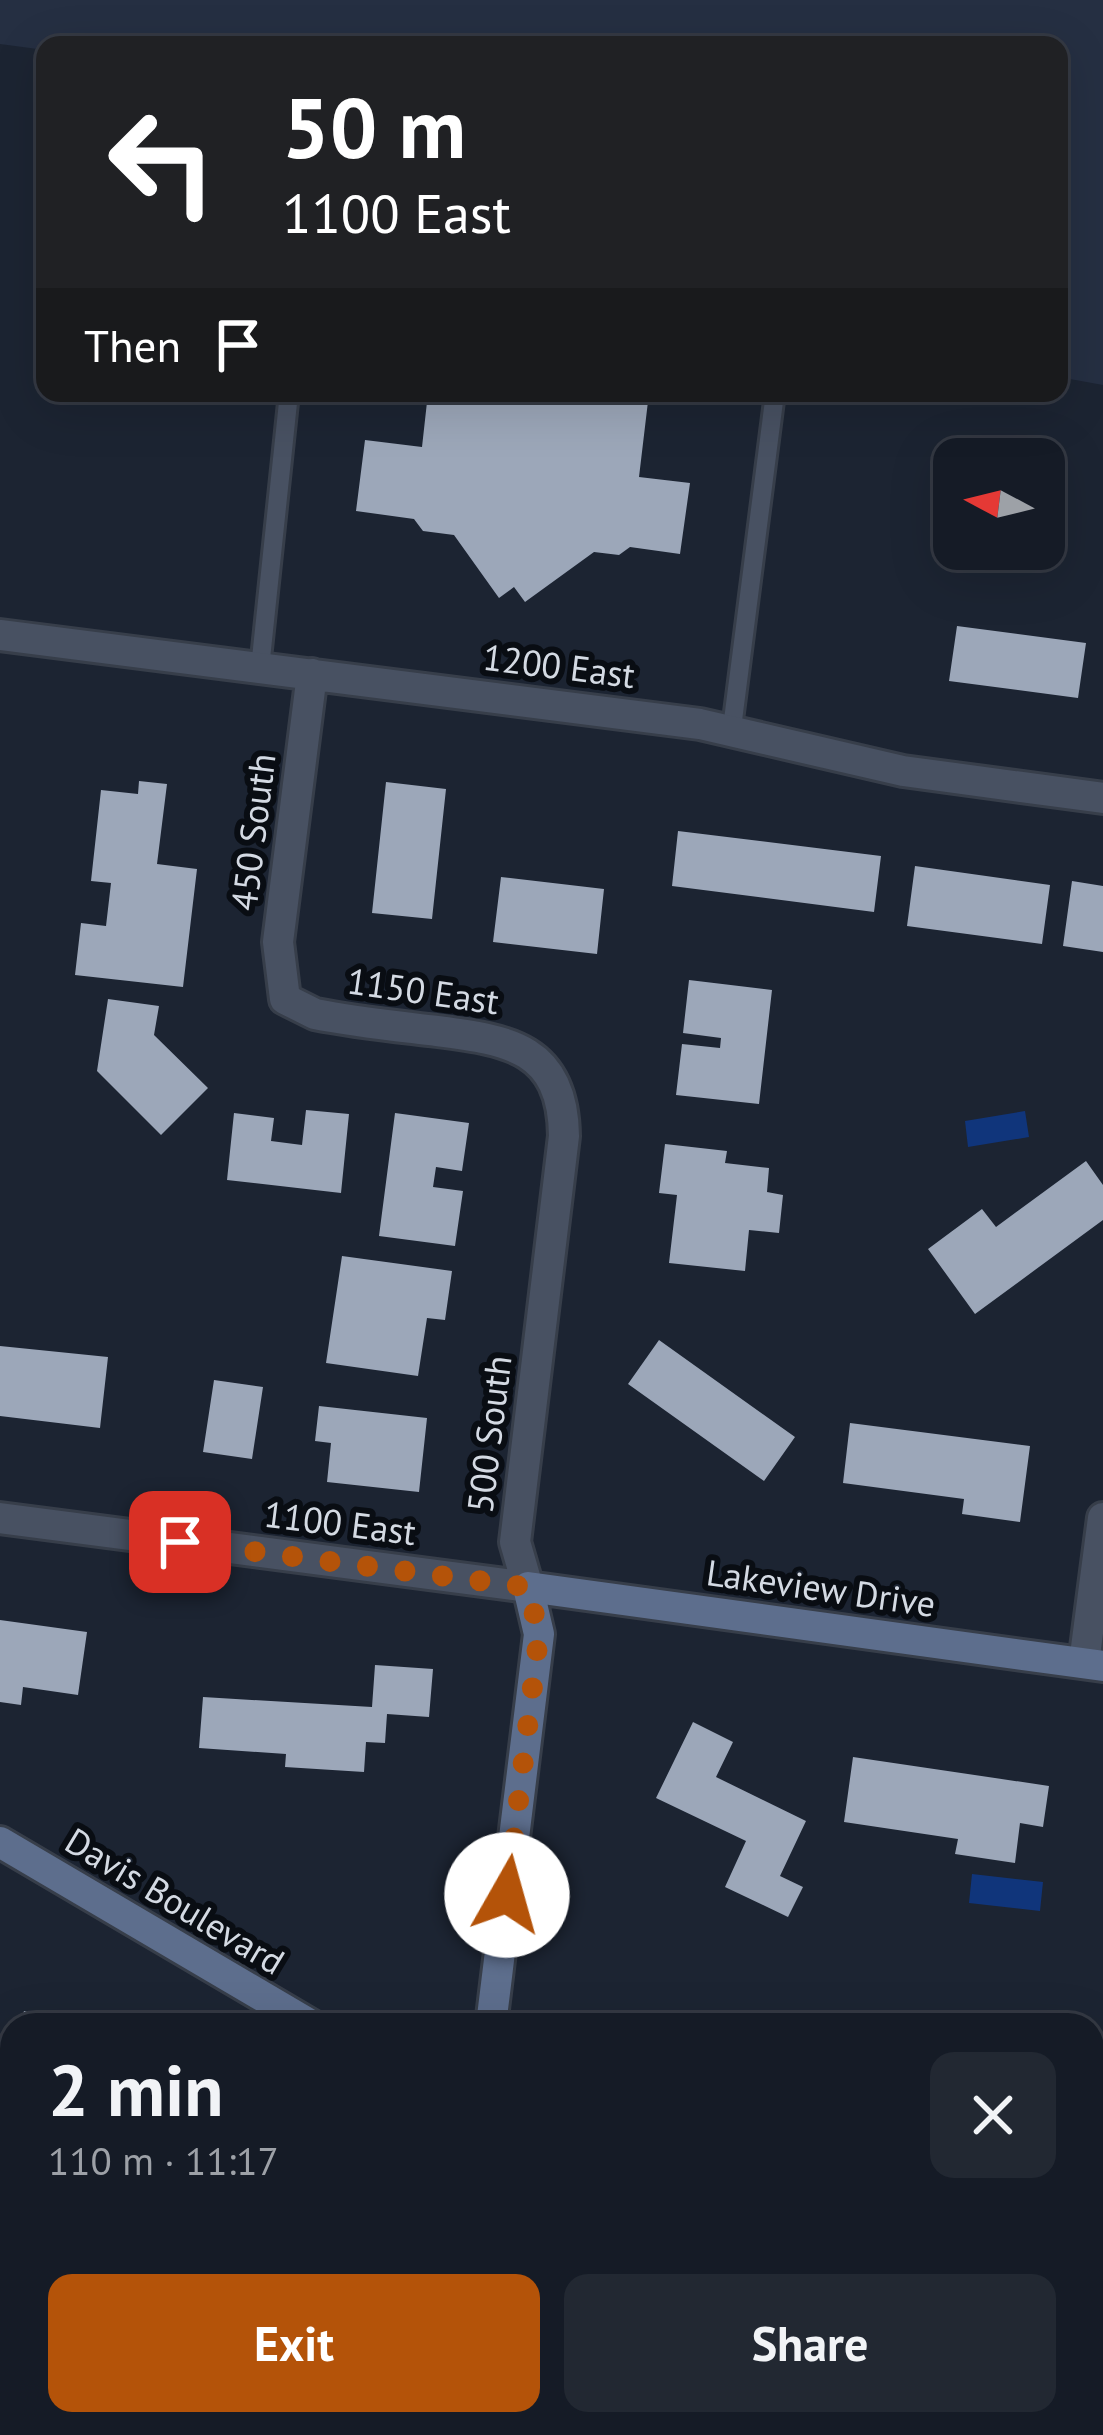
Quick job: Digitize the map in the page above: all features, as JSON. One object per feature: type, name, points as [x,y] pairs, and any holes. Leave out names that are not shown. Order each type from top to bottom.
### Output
[{"type":"street","name":"1200 East","points":[[0,634],[732,728],[903,771],[1103,798]]},
{"type":"street","name":"450 South","points":[[286,999],[278,942],[312,674]]},
{"type":"street","name":"1150 East","points":[[286,999],[315,1014],[495,1039],[513,1044],[544,1068]]},
{"type":"street","name":"500 South","points":[[492,2013],[539,1634],[515,1542],[564,1136],[561,1100],[544,1068]]},
{"type":"street","name":"1100 East","points":[[0,1518],[528,1587]]},
{"type":"street","points":[[1094,1665],[1103,1518]]},
{"type":"street","name":"Lakeview Drive","points":[[528,1587],[1094,1665]]},
{"type":"street","name":"Davis Boulevard","points":[[0,1842],[291,2013]]},
{"type":"lane","points":[[260,668],[288,402]]},
{"type":"lane","points":[[732,728],[774,402]]},
{"type":"shaded area","points":[[0,0],[1103,0],[1103,385],[1068,379],[1068,36],[36,36],[36,49],[0,44]]},
{"type":"water","points":[[1025,1111],[1029,1137],[968,1147],[965,1121]]},
{"type":"water","points":[[972,1874],[1043,1882],[1040,1911],[969,1903]]},
{"type":"building","points":[[427,402],[648,402],[639,477],[690,483],[680,554],[630,547],[619,555],[594,552],[525,602],[514,587],[499,598],[454,535],[423,531],[414,519],[356,511],[365,440],[422,447]]},
{"type":"building","points":[[957,626],[1086,643],[1078,698],[949,681]]},
{"type":"building","points":[[139,781],[167,784],[157,864],[197,869],[183,987],[75,975],[81,923],[106,926],[111,883],[91,881],[101,790],[138,794]]},
{"type":"building","points":[[386,782],[446,789],[432,919],[372,913]]},
{"type":"building","points":[[678,831],[881,856],[874,912],[672,886]]},
{"type":"building","points":[[915,866],[1050,885],[1042,944],[907,926]]},
{"type":"building","points":[[501,877],[604,889],[597,954],[493,942]]},
{"type":"building","points":[[1072,881],[1103,886],[1103,952],[1063,946]]},
{"type":"building","points":[[689,980],[772,990],[759,1104],[676,1095],[682,1044],[720,1048],[721,1038],[683,1033]]},
{"type":"building","points":[[108,999],[159,1006],[154,1035],[208,1088],[161,1135],[97,1071]]},
{"type":"building","points":[[306,1110],[349,1114],[341,1193],[227,1180],[234,1113],[274,1118],[271,1141],[302,1145]]},
{"type":"building","points":[[395,1113],[469,1123],[462,1171],[436,1167],[433,1187],[463,1191],[455,1246],[379,1236]]},
{"type":"building","points":[[665,1144],[727,1151],[725,1163],[769,1168],[767,1192],[783,1195],[779,1233],[749,1230],[745,1271],[669,1263],[677,1195],[659,1193]]},
{"type":"building","points":[[1086,1161],[1103,1185],[1103,1220],[975,1314],[928,1249],[982,1209],[996,1227]]},
{"type":"building","points":[[342,1256],[452,1271],[445,1320],[427,1318],[418,1376],[326,1363]]},
{"type":"building","points":[[659,1340],[795,1437],[764,1481],[628,1384]]},
{"type":"building","points":[[0,1346],[108,1357],[100,1428],[0,1416]]},
{"type":"building","points":[[214,1380],[263,1387],[252,1459],[203,1452]]},
{"type":"building","points":[[319,1406],[427,1418],[419,1492],[327,1482],[331,1443],[315,1441]]},
{"type":"building","points":[[850,1423],[1030,1446],[1020,1522],[962,1514],[964,1499],[843,1483]]},
{"type":"building","points":[[0,1620],[87,1632],[78,1695],[23,1687],[21,1705],[0,1702]]},
{"type":"building","points":[[375,1665],[433,1669],[429,1717],[387,1714],[385,1743],[366,1742],[364,1772],[285,1767],[286,1754],[199,1748],[203,1697],[372,1707]]},
{"type":"building","points":[[693,1722],[733,1742],[716,1777],[806,1821],[780,1876],[803,1887],[788,1917],[725,1887],[746,1841],[656,1798]]},
{"type":"building","points":[[853,1757],[1049,1786],[1043,1827],[1020,1823],[1015,1863],[955,1854],[958,1839],[844,1822]]},
{"type":"route","points":[[180,1542],[528,1587],[539,1634],[507,1895]]}]
